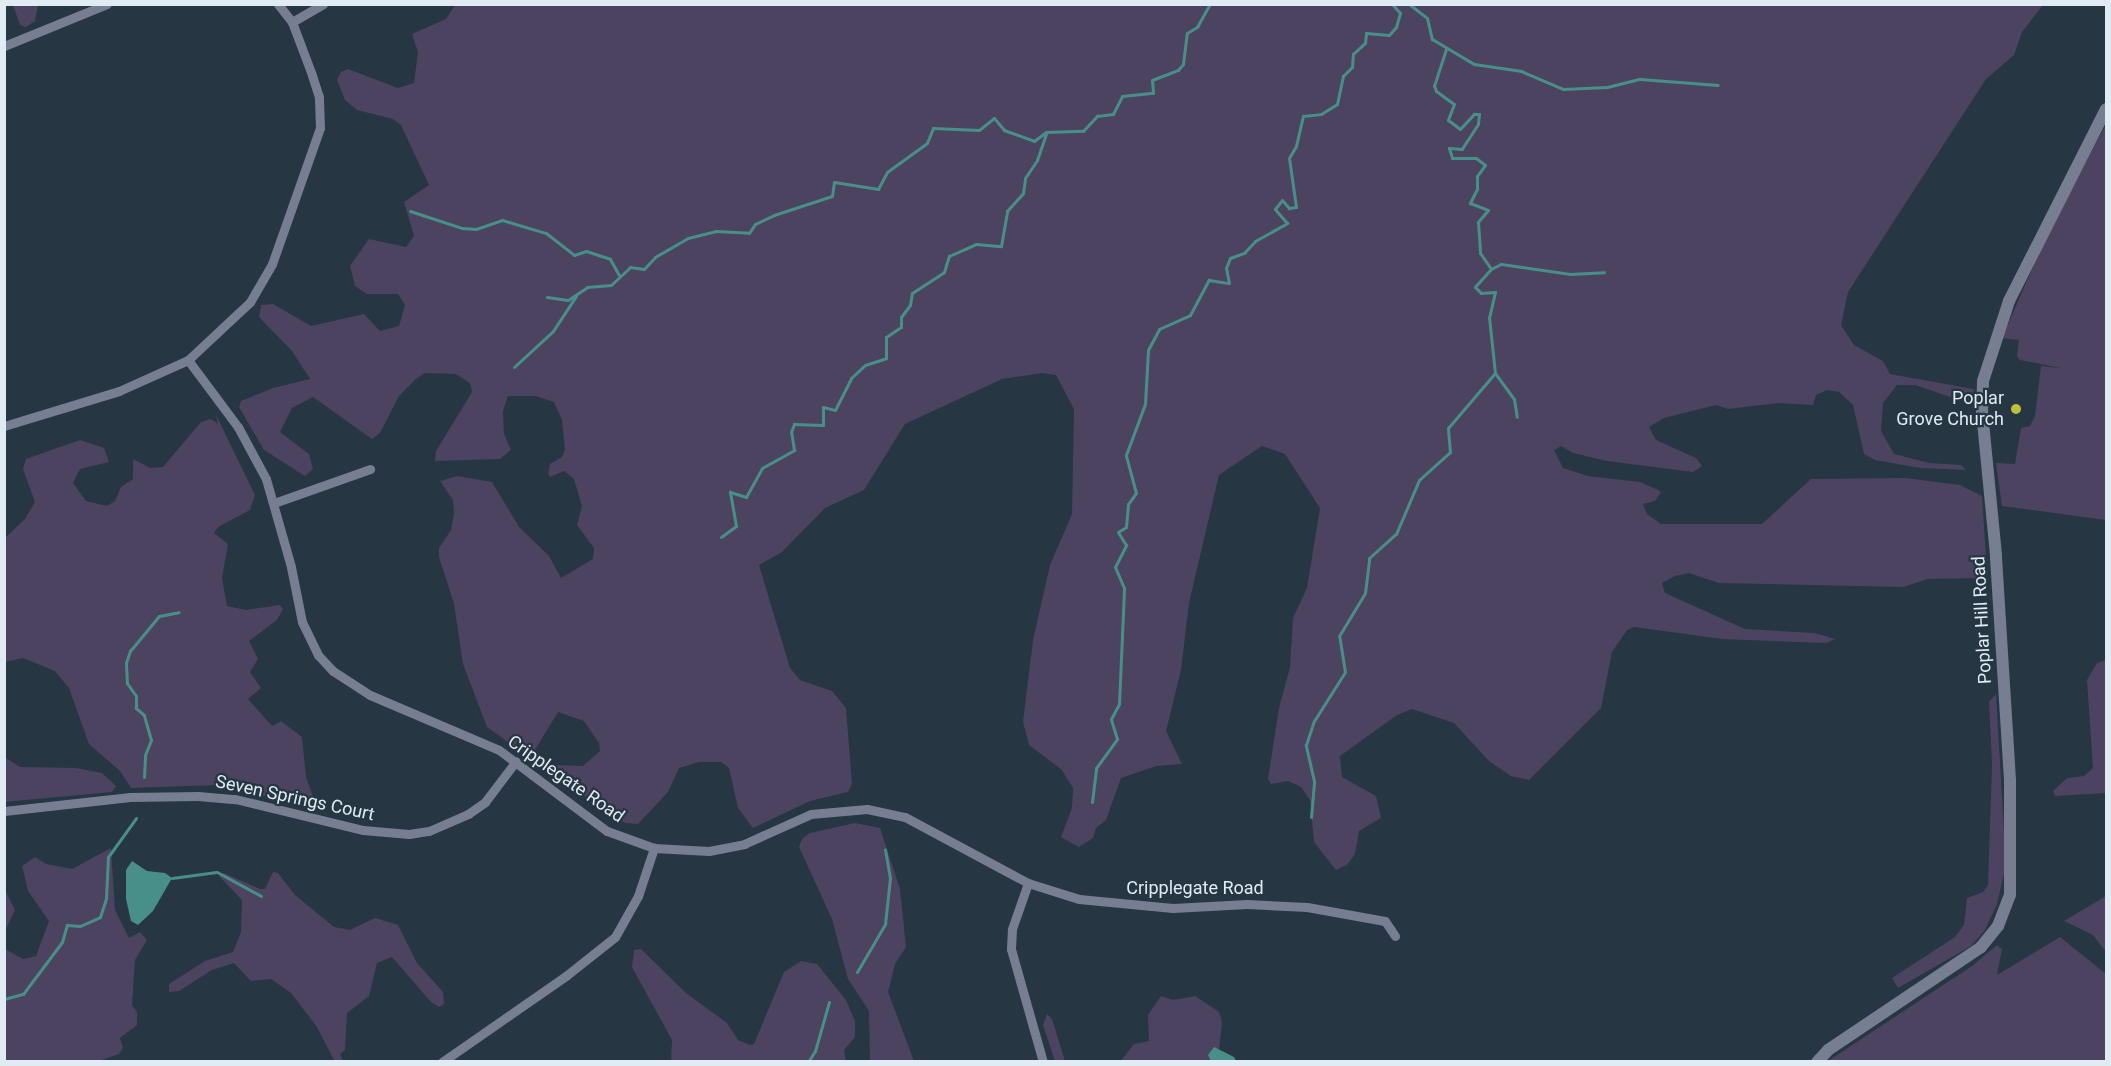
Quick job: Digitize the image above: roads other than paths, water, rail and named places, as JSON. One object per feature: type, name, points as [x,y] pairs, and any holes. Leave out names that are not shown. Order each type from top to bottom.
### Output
[{"type":"street","points":[[4,46],[107,4]]},
{"type":"street","points":[[4,426],[119,391],[188,360],[233,321],[261,285],[316,146],[319,97],[292,22],[278,4]]},
{"type":"street","points":[[292,22],[323,4]]},
{"type":"street","name":"Poplar Hill Road","points":[[1817,1062],[1828,1050],[1981,947],[1998,926],[2010,895],[2010,780],[1983,381],[2009,301],[2106,109]]},
{"type":"street","name":"Cripplegate Road","points":[[188,360],[238,427],[259,462],[274,503],[302,622],[309,642],[333,671],[374,698],[456,730],[516,761],[593,822],[622,838],[654,848],[688,853],[729,848],[812,814],[867,809],[905,817],[925,825],[1028,883],[1079,899],[1125,905],[1307,907],[1385,921],[1395,936]]},
{"type":"street","points":[[274,503],[370,469]]},
{"type":"street","name":"Seven Springs Court","points":[[4,811],[130,797],[198,796],[235,799],[363,830],[409,834],[429,831],[468,814],[485,802],[516,761]]},
{"type":"street","points":[[442,1062],[582,965],[615,937],[638,896],[654,848]]},
{"type":"street","points":[[1028,883],[1011,928],[1011,949],[1043,1062]]},
{"type":"waterway","points":[[547,297],[568,300],[587,287],[611,285],[630,267],[644,269],[655,257],[688,238],[716,231],[749,233],[755,224],[774,215],[832,196],[834,182],[878,189],[887,172],[927,143],[933,128],[979,130],[994,118],[1004,130],[1034,141],[1046,132],[1083,131],[1097,116],[1113,114],[1122,96],[1153,93],[1152,80],[1178,70],[1183,64],[1187,33],[1197,27],[1210,4]]},
{"type":"waterway","points":[[1092,802],[1096,768],[1117,739],[1111,719],[1119,704],[1124,588],[1115,567],[1126,545],[1118,532],[1126,527],[1128,504],[1136,493],[1126,455],[1145,404],[1148,350],[1159,329],[1190,315],[1209,280],[1229,283],[1226,268],[1230,258],[1244,253],[1255,241],[1287,223],[1275,209],[1282,200],[1289,208],[1296,207],[1289,158],[1296,146],[1303,116],[1321,114],[1337,104],[1343,76],[1352,67],[1353,54],[1365,43],[1366,33],[1389,35],[1396,27],[1400,13],[1392,4]]},
{"type":"waterway","points":[[1409,4],[1427,18],[1432,39],[1474,64],[1521,71],[1563,89],[1607,87],[1640,79],[1718,85]]},
{"type":"waterway","points":[[1446,49],[1434,85],[1436,91],[1454,104],[1448,120],[1460,129],[1474,114],[1479,114],[1478,124],[1462,149],[1449,148],[1452,158],[1476,158],[1485,165],[1477,176],[1477,189],[1470,203],[1488,210],[1478,222],[1480,253],[1491,269]]},
{"type":"waterway","points":[[721,537],[736,526],[730,492],[746,497],[762,468],[794,450],[791,432],[794,424],[823,425],[823,407],[835,410],[851,378],[865,365],[886,358],[886,337],[901,327],[901,317],[910,305],[912,293],[944,272],[949,256],[976,244],[1001,246],[1007,211],[1023,193],[1025,178],[1037,160],[1046,134]]},
{"type":"waterway","points":[[410,211],[462,228],[476,229],[502,220],[546,233],[574,255],[586,251],[610,259],[619,275]]},
{"type":"waterway","points":[[1491,269],[1501,264],[1570,274],[1604,272]]},
{"type":"waterway","points":[[1491,269],[1475,287],[1481,293],[1495,292],[1489,317],[1495,373],[1514,399],[1517,417]]},
{"type":"waterway","points":[[514,367],[553,331],[576,296]]},
{"type":"waterway","points":[[1311,817],[1314,781],[1306,745],[1314,721],[1345,672],[1339,636],[1365,593],[1369,558],[1396,534],[1419,480],[1450,452],[1448,428],[1495,373]]},
{"type":"waterway","points":[[144,777],[145,755],[151,740],[144,715],[136,708],[136,696],[127,683],[126,663],[130,651],[159,616],[179,612]]},
{"type":"waterway","points":[[4,999],[23,994],[62,942],[67,925],[80,926],[100,917],[106,898],[108,857],[136,818]]},
{"type":"waterway","points":[[857,972],[885,924],[890,878],[885,849]]},
{"type":"waterway","points":[[172,878],[217,872],[261,896]]},
{"type":"waterway","points":[[808,1062],[815,1051],[829,1002]]},
{"type":"place","name":"Poplar Grove Church","points":[[2016,409]]}]
